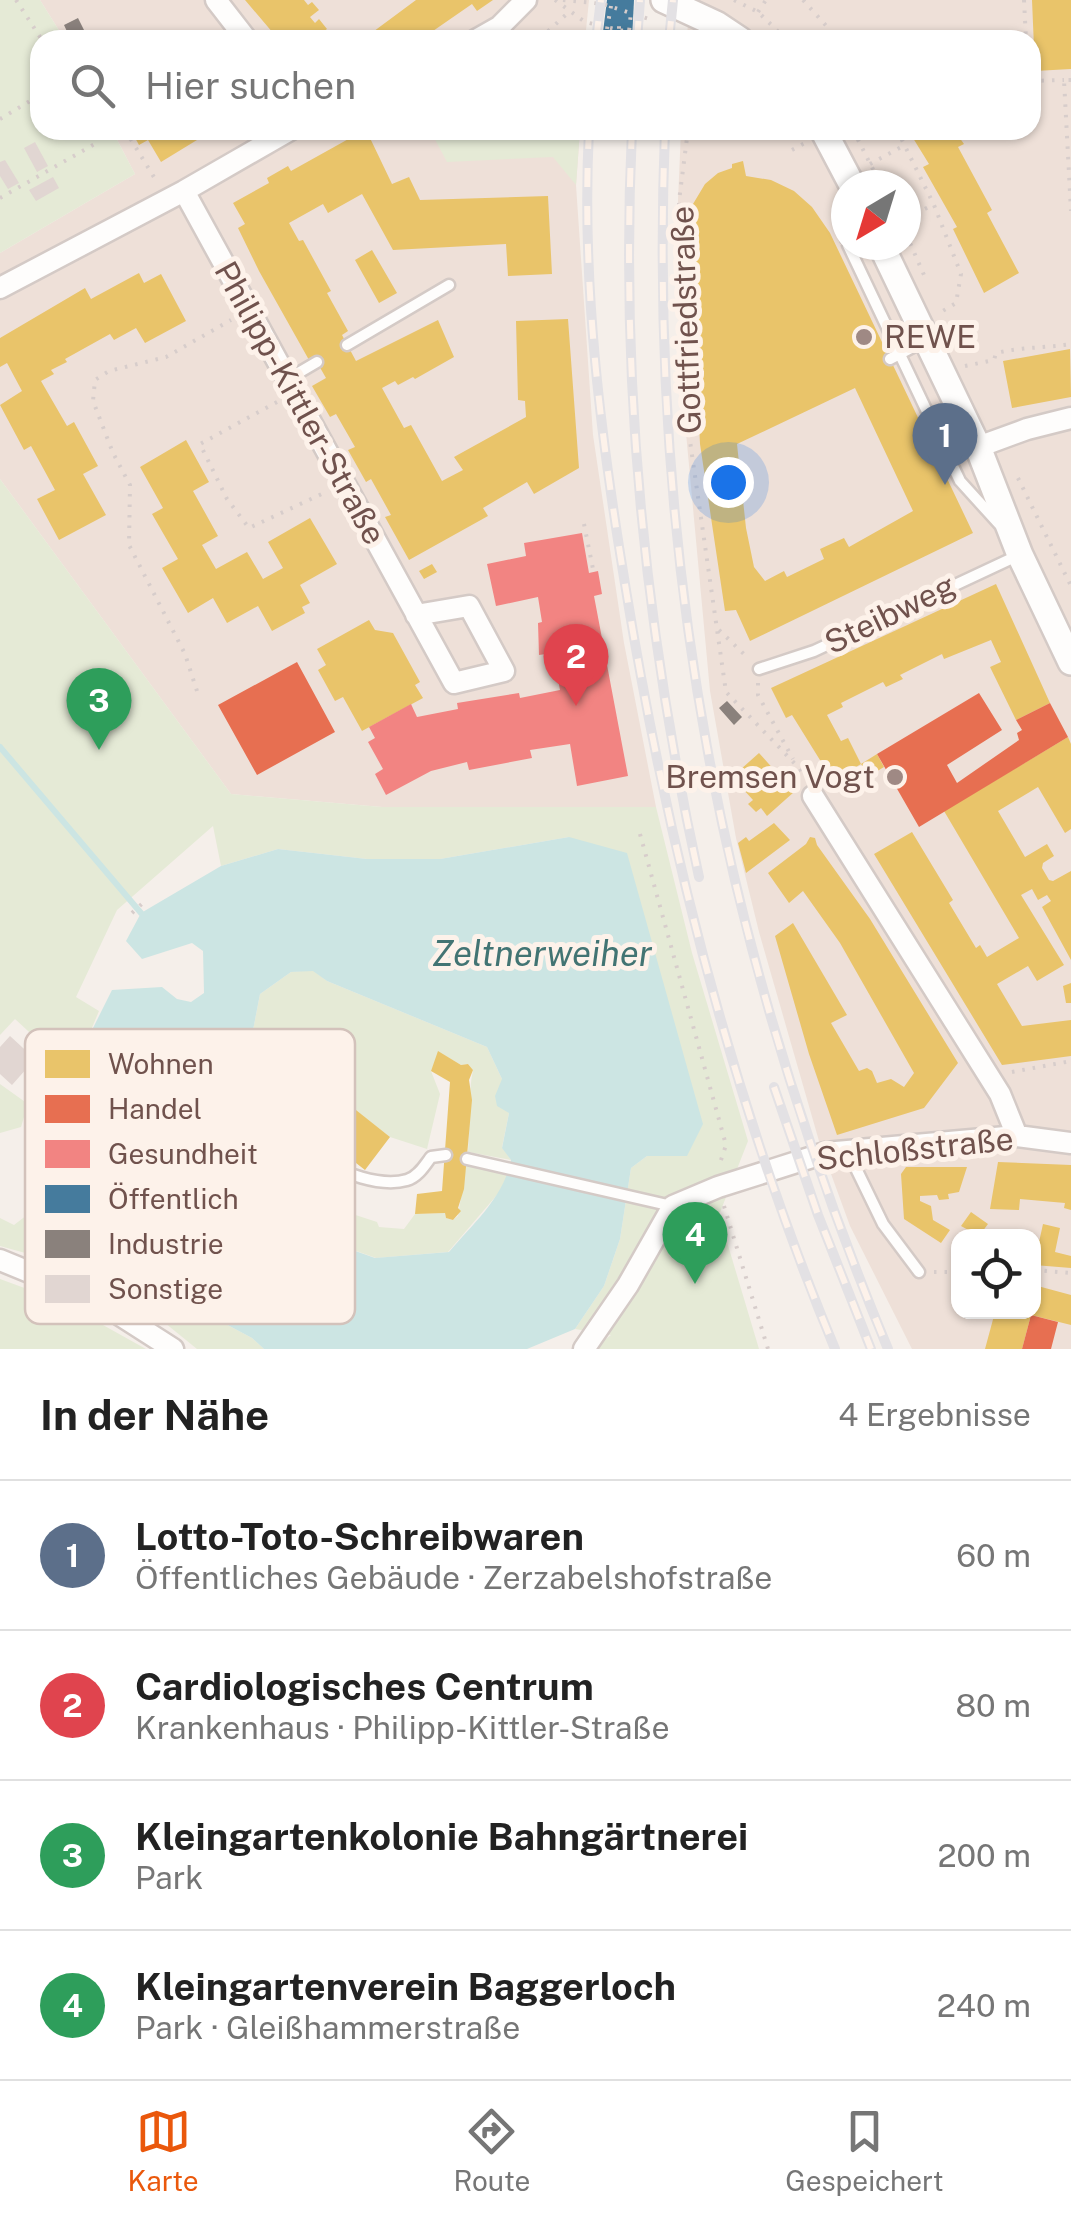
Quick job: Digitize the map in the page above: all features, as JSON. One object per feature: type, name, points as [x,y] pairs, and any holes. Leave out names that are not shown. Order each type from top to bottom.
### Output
[{"type":"street","points":[[216,0],[239,30]]},
{"type":"street","points":[[491,30],[514,15],[526,0]]},
{"type":"street","points":[[664,0],[725,30]]},
{"type":"street","points":[[0,288],[272,140]]},
{"type":"street","points":[[828,140],[844,170]]},
{"type":"street","name":"Philipp-Kittler-Straße","points":[[176,195],[291,386],[344,484],[416,615],[454,684],[504,671],[469,606],[416,615]]},
{"type":"street","points":[[888,260],[978,447],[1016,545],[1071,662]]},
{"type":"street","points":[[978,447],[1071,418]]},
{"type":"street","points":[[813,796],[1000,1094],[1017,1136]]},
{"type":"street","name":"Schloßstraße","points":[[673,1206],[718,1187],[825,1154],[1017,1136],[1071,1142]]},
{"type":"street","points":[[584,1349],[628,1285],[673,1206]]},
{"type":"street","points":[[0,1260],[25,1270]]},
{"type":"street","points":[[134,1324],[173,1349]]},
{"type":"lane","points":[[855,260],[895,356],[960,480],[1016,545]]},
{"type":"lane","points":[[348,344],[449,285]]},
{"type":"lane","points":[[895,356],[927,340]]},
{"type":"lane","points":[[291,386],[318,362]]},
{"type":"lane","name":"Steibweg","points":[[759,669],[814,651],[1016,545]]},
{"type":"lane","points":[[848,1151],[884,1224],[919,1272]]},
{"type":"lane","points":[[355,1176],[408,1180],[431,1157],[446,1156]]},
{"type":"lane","points":[[467,1159],[673,1206]]},
{"type":"path","points":[[16,0],[36,30]]},
{"type":"path","points":[[734,0],[758,12],[777,30]]},
{"type":"path","points":[[758,12],[766,0]]},
{"type":"path","points":[[803,0],[830,30]]},
{"type":"path","points":[[1024,0],[1026,30]]},
{"type":"path","points":[[560,1],[587,1]]},
{"type":"path","points":[[560,1],[569,12],[608,29],[619,30],[619,22]]},
{"type":"path","points":[[608,29],[610,6]]},
{"type":"path","points":[[549,30],[569,12]]},
{"type":"path","points":[[629,30],[631,12]]},
{"type":"path","points":[[1041,81],[1068,80],[1071,211]]},
{"type":"path","points":[[0,119],[30,102]]},
{"type":"path","points":[[133,140],[176,195]]},
{"type":"path","name":"Gottfriedstraße","points":[[687,140],[679,201],[690,441],[726,692],[798,768]]},
{"type":"path","points":[[858,140],[873,170]]},
{"type":"path","points":[[903,140],[962,274],[956,302],[941,312]]},
{"type":"path","points":[[0,198],[100,141]]},
{"type":"path","points":[[870,164],[905,144]]},
{"type":"path","points":[[921,211],[934,205]]},
{"type":"path","points":[[197,691],[185,654],[129,545],[130,485],[93,401],[95,380],[109,371],[166,358],[248,311]]},
{"type":"path","points":[[965,366],[994,360],[996,353],[1024,346],[1032,350],[1071,344]]},
{"type":"path","points":[[291,386],[200,444],[227,499],[249,528],[344,484]]},
{"type":"path","points":[[584,524],[592,569]]},
{"type":"path","points":[[718,629],[759,669]]},
{"type":"path","name":"Gottfriedstraße","points":[[759,669],[758,695],[813,796]]},
{"type":"path","points":[[640,834],[726,1145],[715,1180],[768,1349]]},
{"type":"path","points":[[132,914],[145,901]]},
{"type":"path","points":[[989,1076],[1071,1062]]},
{"type":"path","points":[[1041,1271],[1071,1273]]},
{"type":"path","points":[[919,1272],[951,1272]]},
{"type":"shaded area","points":[[40,0],[589,0],[586,30],[59,30]]},
{"type":"shaded area","points":[[689,0],[1071,0],[1071,1349],[912,1349],[850,1226],[819,1141],[736,838],[710,691],[681,379],[676,248],[681,140],[1041,140],[1041,30],[688,30]]},
{"type":"shaded area","points":[[117,140],[579,140],[576,185],[593,435],[624,643],[656,807],[382,807],[231,794],[0,479],[0,253],[135,174]]},
{"type":"green space","points":[[0,0],[40,0],[59,30],[30,30],[30,140],[117,140],[135,174],[0,253]]},
{"type":"green space","points":[[435,140],[579,140],[576,185],[553,157],[447,162]]},
{"type":"green space","points":[[0,479],[231,794],[382,807],[656,807],[692,953],[748,1141],[719,1215],[759,1349],[592,1349],[611,1335],[575,1329],[604,1286],[620,1239],[631,1168],[647,1156],[687,1156],[569,837],[440,859],[367,859],[278,849],[221,866],[213,826],[117,910],[76,997],[99,1011],[91,1029],[26,1029],[15,1019],[0,1035]]},
{"type":"green space","points":[[313,970],[327,981],[487,1047],[502,1079],[509,1113],[502,1147],[511,1160],[468,1152],[473,1070],[468,1064],[461,1065],[439,1052],[431,1071],[440,1094],[427,1149],[390,1137],[355,1110],[355,1029],[253,1029],[260,994],[291,972]]},
{"type":"green space","points":[[0,1084],[25,1102],[25,1114],[21,1127],[0,1133]]},
{"type":"green space","points":[[466,1165],[508,1174],[502,1189],[448,1252],[376,1258],[355,1251],[355,1215],[377,1222],[379,1227],[404,1229],[415,1214],[445,1213],[446,1218],[453,1220],[458,1216]]},
{"type":"green space","points":[[25,1216],[25,1253],[0,1246],[0,1218],[14,1225]]},
{"type":"green space","points":[[0,1279],[25,1288],[25,1324],[101,1324],[146,1349],[0,1349]]},
{"type":"green space","points":[[166,1324],[226,1324],[264,1349],[197,1349]]},
{"type":"water","name":"Zeltnerweiher","points":[[569,837],[627,853],[703,1124],[687,1156],[647,1156],[631,1168],[620,1239],[604,1286],[575,1329],[527,1349],[264,1349],[226,1324],[355,1324],[355,1251],[375,1258],[449,1252],[495,1198],[511,1160],[502,1148],[509,1113],[497,1106],[495,1096],[502,1079],[487,1047],[327,981],[313,971],[291,972],[260,994],[253,1029],[92,1029],[112,990],[162,987],[177,999],[191,1002],[204,993],[203,951],[192,943],[142,959],[126,941],[141,913],[221,866],[278,849],[367,859],[440,859]]},
{"type":"building: Wohnen","points":[[245,0],[304,0],[308,5],[312,2],[319,10],[310,17],[315,23],[319,19],[327,29],[326,30],[270,30]]},
{"type":"building: Wohnen","points":[[416,0],[493,0],[477,11],[472,4],[434,30],[376,30]]},
{"type":"building: Wohnen","points":[[1032,0],[1071,0],[1071,69],[1041,71],[1041,30],[1033,30]]},
{"type":"building: Wohnen","points":[[148,140],[197,140],[161,162]]},
{"type":"building: Wohnen","points":[[347,140],[371,140],[392,184],[409,177],[420,200],[548,196],[552,274],[508,276],[506,244],[393,250],[362,194],[328,213],[323,204],[289,223],[331,291],[327,293],[348,331],[342,335],[356,361],[438,320],[454,357],[415,379],[398,385],[395,381],[382,388],[404,428],[411,425],[442,481],[463,470],[454,457],[526,417],[525,401],[518,400],[516,321],[568,319],[579,468],[534,494],[527,482],[483,508],[488,516],[409,560],[385,517],[391,515],[371,479],[366,482],[348,450],[355,447],[336,414],[330,417],[312,386],[326,378],[314,357],[309,360],[238,228],[245,224],[233,203],[269,183],[267,178],[288,166],[291,171]]},
{"type":"building: Wohnen","points":[[914,140],[961,140],[964,144],[958,147],[992,210],[987,213],[1019,273],[984,293],[953,229],[957,227],[923,167],[929,164]]},
{"type":"building: Wohnen","points":[[743,161],[746,176],[771,180],[794,191],[812,207],[830,233],[831,260],[843,260],[973,533],[750,641],[736,610],[725,611],[700,444],[690,233],[693,204],[705,184],[732,168],[732,164]],"holes":[[[855,388],[913,511],[849,547],[844,538],[820,549],[824,559],[787,577],[784,571],[765,581],[754,567],[746,528],[737,444]]]},
{"type":"building: Wohnen","points":[[372,250],[397,293],[379,303],[355,260]]},
{"type":"building: Wohnen","points":[[139,273],[144,283],[161,274],[186,321],[145,343],[136,328],[114,340],[110,334],[65,359],[67,362],[51,370],[54,374],[41,381],[67,426],[74,422],[98,466],[83,474],[106,515],[59,540],[37,499],[55,490],[31,446],[24,450],[0,405],[22,391],[7,363],[0,367],[0,338],[85,288],[91,299]]},
{"type":"building: Wohnen","points":[[1070,349],[1071,397],[1012,408],[1003,361]]},
{"type":"building: Wohnen","points":[[186,440],[209,482],[193,491],[218,536],[202,545],[216,569],[247,552],[263,579],[283,568],[268,542],[310,518],[337,564],[300,585],[310,603],[302,607],[305,613],[272,631],[258,606],[227,623],[213,598],[188,613],[162,568],[178,559],[152,514],[163,508],[140,467]]},
{"type":"building: Wohnen","points":[[432,564],[437,572],[424,579],[419,571]]},
{"type":"building: Wohnen","points":[[996,584],[1050,703],[1016,720],[990,667],[1001,662],[991,640],[944,659],[942,654],[900,675],[903,679],[886,687],[883,682],[841,703],[843,707],[827,715],[841,741],[848,738],[861,764],[833,781],[792,715],[786,718],[771,688]]},
{"type":"building: Wohnen","points":[[369,620],[375,630],[393,633],[420,682],[415,685],[423,698],[362,731],[343,697],[335,701],[318,670],[326,665],[317,649]]},
{"type":"building: Wohnen","points":[[1068,737],[1071,829],[1065,833],[1038,787],[998,811],[1025,857],[1047,844],[1054,856],[1042,868],[1049,880],[1071,871],[1071,960],[1042,907],[1051,901],[1047,895],[1038,900],[1032,889],[1021,895],[1064,965],[1037,981],[1028,966],[997,984],[1022,1026],[1071,1020],[1071,1056],[1002,1065],[874,854],[912,832],[953,900],[949,903],[976,948],[980,945],[987,957],[1019,938],[944,811]]},
{"type":"building: Wohnen","points":[[759,753],[794,792],[767,816],[761,808],[756,812],[748,804],[753,800],[732,777]]},
{"type":"building: Wohnen","points":[[877,754],[884,767],[869,776],[861,764]]},
{"type":"building: Wohnen","points":[[774,823],[790,840],[746,873],[738,843],[746,837],[749,841]]},
{"type":"building: Wohnen","points":[[810,837],[815,838],[870,919],[958,1063],[924,1108],[837,1135],[775,936],[793,923],[847,1015],[831,1023],[859,1071],[867,1068],[877,1083],[891,1079],[904,1087],[914,1073],[840,943],[803,891],[789,903],[768,873]]},
{"type":"building: Wohnen","points":[[1071,983],[1071,1003],[1066,1003],[1063,986]]},
{"type":"building: Wohnen","points":[[438,1051],[473,1070],[469,1080],[472,1100],[464,1189],[458,1208],[461,1211],[453,1220],[446,1218],[445,1213],[415,1214],[417,1194],[442,1191],[450,1082],[431,1071]]},
{"type":"building: Wohnen","points":[[355,1109],[390,1137],[365,1170],[355,1162]]},
{"type":"building: Wohnen","points":[[998,1162],[1071,1165],[1071,1210],[1064,1208],[1065,1203],[1020,1199],[1019,1210],[990,1209]]},
{"type":"building: Wohnen","points":[[906,1167],[967,1167],[959,1192],[948,1194],[949,1199],[920,1196],[920,1201],[931,1206],[933,1220],[950,1230],[941,1243],[904,1219],[901,1174]]},
{"type":"building: Wohnen","points":[[971,1212],[988,1224],[984,1229],[961,1226]]},
{"type":"building: Wohnen","points":[[1043,1224],[1060,1228],[1055,1252],[1071,1256],[1071,1268],[1041,1266]]},
{"type":"building: Wohnen","points":[[1041,1287],[1071,1295],[1071,1325],[1041,1318]]},
{"type":"building: Wohnen","points":[[993,1319],[1030,1319],[1022,1349],[985,1349]]},
{"type":"building: Handel","points":[[297,662],[335,732],[257,775],[218,705]]},
{"type":"building: Handel","points":[[979,693],[1002,730],[947,765],[957,783],[1019,740],[1017,733],[1022,730],[1016,720],[1050,703],[1068,737],[919,827],[877,754]]},
{"type":"building: Handel","points":[[1030,1319],[1058,1322],[1051,1349],[1022,1349]]},
{"type":"building: Gesundheit","points":[[582,533],[589,573],[598,571],[602,594],[594,596],[628,776],[577,786],[570,744],[530,750],[532,758],[469,770],[467,762],[431,771],[386,795],[375,774],[383,769],[368,742],[375,738],[369,727],[411,704],[417,717],[458,709],[457,703],[560,690],[553,653],[539,655],[538,623],[542,622],[538,597],[496,606],[487,564],[526,556],[524,543]]},
{"type":"building: Öffentlich","points":[[607,0],[634,0],[632,30],[603,30]]},
{"type":"building: Industrie","points":[[78,18],[84,30],[66,30],[64,25]]},
{"type":"building: Industrie","points":[[727,701],[742,717],[734,725],[719,708]]},
{"type":"building: Sonstige","points":[[35,142],[48,166],[37,172],[24,148]]},
{"type":"building: Sonstige","points":[[5,160],[19,183],[8,189],[0,176],[0,162]]},
{"type":"building: Sonstige","points":[[53,177],[59,188],[36,201],[29,190]]},
{"type":"building: Sonstige","points":[[10,1036],[25,1050],[25,1070],[12,1085],[0,1074],[0,1047]]},
{"type":"waterway","points":[[0,747],[141,913]]},
{"type":"railway","points":[[597,30],[601,0]]},
{"type":"railway","points":[[638,30],[640,0]]},
{"type":"railway","points":[[670,30],[673,0]]},
{"type":"railway","points":[[589,140],[588,246],[601,419],[626,590],[662,784],[708,976],[736,1070],[766,1164],[835,1349]]},
{"type":"railway","points":[[632,140],[630,318],[641,506],[664,692],[699,877]]},
{"type":"railway","points":[[665,140],[663,290],[669,447],[684,601],[708,752],[740,902],[781,1051],[830,1200],[888,1349]]},
{"type":"railway","points":[[774,1087],[818,1215],[871,1349]]},
{"type":"place","name":"REWE","points":[[864,337]]},
{"type":"place","name":"Lotto-Toto-Schreibwaren","points":[[945,485]]},
{"type":"place","name":"Cardiologisches Centrum","points":[[576,706]]},
{"type":"place","name":"Kleingartenkolonie Bahngärtnerei","points":[[99,750]]},
{"type":"place","name":"Bremsen Vogt","points":[[895,777]]},
{"type":"place","name":"Kleingartenverein Baggerloch","points":[[695,1284]]}]
